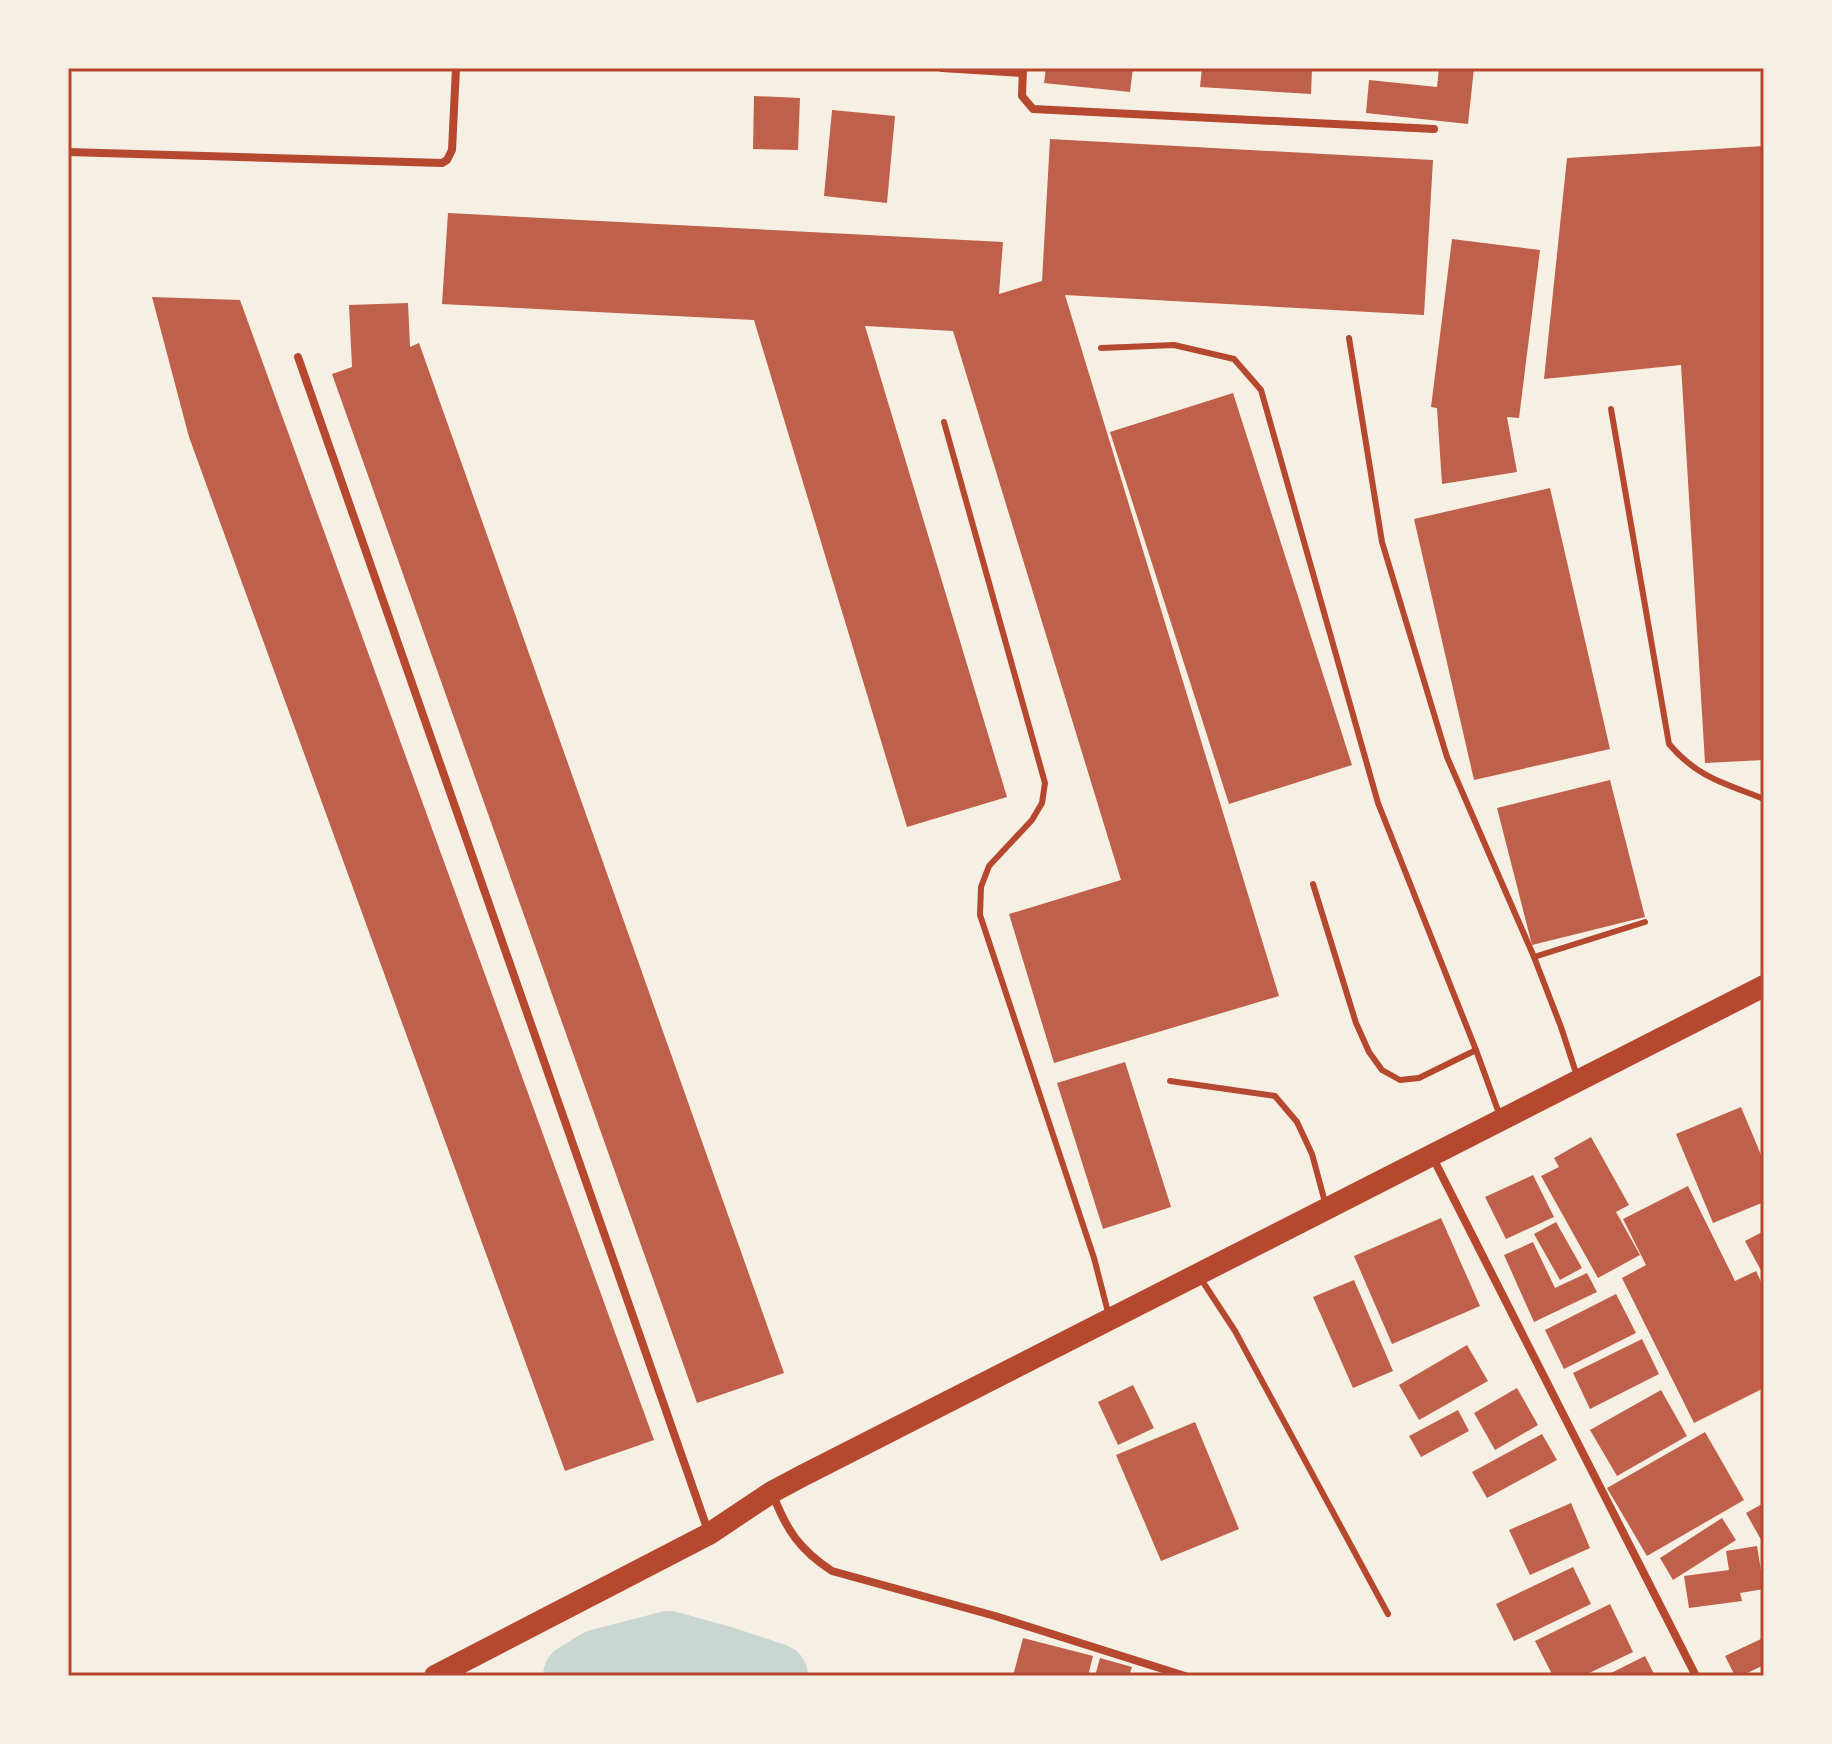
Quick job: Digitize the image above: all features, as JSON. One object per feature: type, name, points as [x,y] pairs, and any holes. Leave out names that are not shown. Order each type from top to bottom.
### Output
[{"type":"highway","points":[[435,1676],[709,1534],[772,1492],[1764,986]]},
{"type":"street","points":[[68,152],[442,163],[452,150],[456,68]]},
{"type":"street","points":[[942,68],[1023,71],[1022,96],[1033,109],[1434,129]]},
{"type":"street","points":[[298,357],[709,1534]]},
{"type":"street","points":[[1431,1155],[1696,1676]]},
{"type":"street","points":[[772,1492],[783,1521],[797,1543],[813,1559],[832,1571],[995,1616],[1185,1676]]},
{"type":"lane","points":[[1349,338],[1382,542],[1447,757],[1534,957],[1578,1080]]},
{"type":"lane","points":[[1101,348],[1174,345],[1234,359],[1261,390],[1378,803],[1501,1120]]},
{"type":"lane","points":[[1611,409],[1669,744],[1695,770],[1764,799]]},
{"type":"lane","points":[[944,422],[1045,783],[1042,803],[1032,820],[989,866],[981,887],[980,915],[1094,1258],[1110,1319]]},
{"type":"lane","points":[[1313,884],[1356,1023],[1369,1052],[1382,1070],[1400,1080],[1419,1078],[1476,1050]]},
{"type":"lane","points":[[1534,957],[1645,922]]},
{"type":"lane","points":[[1170,1081],[1275,1096],[1297,1122],[1312,1154],[1326,1210]]},
{"type":"lane","points":[[1198,1273],[1235,1331],[1388,1614]]},
{"type":"building","points":[[1046,68],[1133,68],[1130,92],[1044,83]]},
{"type":"building","points":[[1202,68],[1312,68],[1311,94],[1200,87]]},
{"type":"building","points":[[1439,68],[1474,68],[1468,124],[1366,113],[1369,80],[1437,87]]},
{"type":"building","points":[[754,96],[800,98],[798,150],[753,149]]},
{"type":"building","points":[[832,110],[895,116],[887,203],[824,196]]},
{"type":"building","points":[[1050,139],[1433,160],[1424,315],[1065,295],[1279,996],[1054,1063],[1009,914],[1121,880],[953,331],[865,326],[1007,797],[907,827],[754,320],[442,304],[448,213],[1003,242],[999,294],[1042,281]]},
{"type":"building","points":[[1764,146],[1764,760],[1705,763],[1681,365],[1544,379],[1567,158]]},
{"type":"building","points":[[1452,239],[1540,250],[1519,418],[1507,417],[1517,472],[1442,484],[1437,408],[1431,407]]},
{"type":"building","points":[[152,297],[240,300],[654,1440],[565,1471],[189,437]]},
{"type":"building","points":[[408,303],[410,347],[419,343],[784,1373],[697,1403],[332,374],[352,367],[349,305]]},
{"type":"building","points":[[1233,393],[1352,765],[1229,804],[1110,432]]},
{"type":"building","points":[[1550,488],[1610,749],[1474,780],[1414,519]]},
{"type":"building","points":[[1610,780],[1645,917],[1532,945],[1497,808]]},
{"type":"building","points":[[1125,1062],[1171,1207],[1103,1229],[1057,1083]]},
{"type":"building","points":[[1741,1107],[1764,1162],[1764,1202],[1713,1223],[1676,1134]]},
{"type":"building","points":[[1591,1137],[1629,1205],[1616,1212],[1640,1255],[1598,1278],[1541,1176],[1559,1167],[1554,1158]]},
{"type":"building","points":[[1533,1175],[1554,1217],[1506,1239],[1485,1197]]},
{"type":"building","points":[[1688,1186],[1735,1281],[1756,1271],[1764,1288],[1764,1388],[1694,1423],[1622,1278],[1646,1265],[1623,1219]]},
{"type":"building","points":[[1441,1218],[1480,1306],[1392,1344],[1354,1256]]},
{"type":"building","points":[[1556,1222],[1582,1268],[1560,1280],[1534,1234]]},
{"type":"building","points":[[1764,1231],[1764,1276],[1745,1241]]},
{"type":"building","points":[[1533,1242],[1555,1288],[1587,1273],[1597,1292],[1534,1322],[1504,1255]]},
{"type":"building","points":[[1354,1280],[1393,1371],[1353,1388],[1313,1297]]},
{"type":"building","points":[[1616,1294],[1636,1333],[1564,1369],[1545,1330]]},
{"type":"building","points":[[1642,1339],[1659,1374],[1590,1409],[1573,1373]]},
{"type":"building","points":[[1467,1345],[1488,1381],[1419,1420],[1399,1385]]},
{"type":"building","points":[[1133,1385],[1154,1428],[1118,1445],[1098,1402]]},
{"type":"building","points":[[1517,1388],[1538,1425],[1495,1450],[1474,1413]]},
{"type":"building","points":[[1661,1390],[1687,1436],[1617,1476],[1590,1430]]},
{"type":"building","points":[[1458,1410],[1469,1431],[1421,1457],[1409,1436]]},
{"type":"building","points":[[1195,1422],[1239,1529],[1161,1561],[1116,1455]]},
{"type":"building","points":[[1705,1432],[1744,1500],[1647,1556],[1607,1488]]},
{"type":"building","points":[[1542,1434],[1557,1460],[1487,1498],[1472,1472]]},
{"type":"building","points":[[1571,1503],[1590,1548],[1530,1575],[1509,1530]]},
{"type":"building","points":[[1764,1503],[1764,1545],[1746,1513]]},
{"type":"building","points":[[1722,1518],[1736,1540],[1673,1580],[1660,1558]]},
{"type":"building","points":[[1757,1546],[1764,1589],[1740,1593],[1742,1601],[1689,1608],[1684,1576],[1729,1570],[1726,1551]]},
{"type":"building","points":[[1573,1567],[1591,1604],[1514,1641],[1496,1604]]},
{"type":"building","points":[[1610,1604],[1633,1652],[1583,1676],[1553,1676],[1535,1641]]},
{"type":"building","points":[[1023,1638],[1093,1656],[1088,1676],[1013,1676]]},
{"type":"building","points":[[1761,1639],[1764,1665],[1735,1676],[1725,1656]]},
{"type":"building","points":[[1645,1656],[1655,1676],[1605,1676]]},
{"type":"building","points":[[1100,1658],[1132,1667],[1129,1676],[1095,1676]]},
{"type":"waterway","points":[[576,1676],[599,1662],[669,1644],[775,1676]]}]
